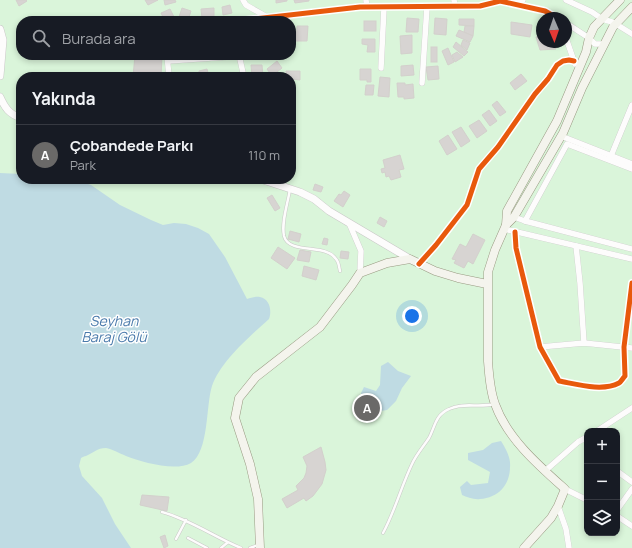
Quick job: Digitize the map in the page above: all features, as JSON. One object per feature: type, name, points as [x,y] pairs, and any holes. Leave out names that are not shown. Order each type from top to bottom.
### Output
[{"type":"main road","points":[[524,548],[551,518],[565,489],[528,455],[504,421],[495,404],[488,361],[488,272],[505,227],[507,211],[557,121],[586,52],[589,38],[594,27],[620,0]]},
{"type":"main road","points":[[505,227],[514,217],[561,136],[582,88],[604,44],[615,26],[632,7]]},
{"type":"main road","points":[[260,546],[258,499],[250,464],[235,418],[239,398],[256,378],[320,327],[360,273],[387,263],[410,259],[435,271],[450,276],[487,284]]},
{"type":"street","points":[[242,0],[246,5],[265,16]]},
{"type":"street","points":[[366,0],[367,8]]},
{"type":"street","points":[[480,6],[485,0]]},
{"type":"street","points":[[292,16],[360,7],[427,7],[454,3],[480,6],[500,1],[523,0]]},
{"type":"street","points":[[566,0],[592,12],[602,19],[612,22],[615,26],[632,34]]},
{"type":"street","points":[[500,1],[547,12]]},
{"type":"street","points":[[422,83],[427,7]]},
{"type":"street","points":[[381,68],[384,8]]},
{"type":"street","points":[[572,27],[589,38],[595,44],[604,44]]},
{"type":"street","points":[[0,29],[3,40],[0,76]]},
{"type":"street","points":[[569,48],[578,71]]},
{"type":"street","points":[[168,60],[169,72]]},
{"type":"street","points":[[240,60],[243,72]]},
{"type":"street","points":[[419,264],[467,205],[479,169],[498,147],[557,65],[563,61],[574,61]]},
{"type":"street","points":[[0,97],[4,107],[16,116]]},
{"type":"street","points":[[611,156],[632,105]]},
{"type":"street","points":[[561,136],[632,164]]},
{"type":"street","points":[[525,221],[567,144],[632,169]]},
{"type":"street","points":[[275,184],[314,200],[349,223],[410,259]]},
{"type":"street","points":[[514,217],[632,249]]},
{"type":"street","points":[[349,223],[361,251],[360,273]]},
{"type":"street","points":[[505,227],[515,232],[632,259]]},
{"type":"street","points":[[515,232],[516,248],[540,347],[559,381],[582,386],[603,387],[619,383],[625,376],[624,347],[632,283]]},
{"type":"street","points":[[576,246],[584,344]]},
{"type":"street","points":[[540,347],[584,344],[632,348]]},
{"type":"street","points":[[602,428],[632,408]]},
{"type":"street","points":[[545,471],[578,442],[584,439]]},
{"type":"street","points":[[620,473],[632,482]]},
{"type":"street","points":[[620,506],[632,488]]},
{"type":"street","points":[[565,489],[584,498]]},
{"type":"street","points":[[558,506],[566,528],[569,548]]},
{"type":"street","points":[[620,518],[632,526]]},
{"type":"lane","points":[[290,189],[284,223],[285,239],[296,246],[321,250],[331,254],[337,259],[340,271]]},
{"type":"lane","points":[[383,533],[395,508],[412,463],[428,439],[440,414],[451,408],[495,404]]},
{"type":"lane","points":[[162,512],[195,524],[227,543],[241,548]]},
{"type":"lane","points":[[176,539],[186,520]]},
{"type":"lane","points":[[188,538],[207,548]]},
{"type":"lane","points":[[221,548],[227,543]]},
{"type":"lane","points":[[250,548],[260,546]]},
{"type":"green space","points":[[0,0],[632,0],[632,548],[0,548]]},
{"type":"water","name":"Seyhan Baraj Gölü","points":[[0,173],[16,174],[16,184],[88,184],[120,205],[163,225],[174,223],[186,224],[209,234],[225,257],[247,299],[255,297],[263,298],[268,303],[270,312],[269,319],[236,350],[216,377],[210,394],[204,439],[197,457],[191,463],[176,467],[149,463],[106,448],[81,458],[79,466],[82,476],[102,498],[115,524],[131,548],[0,548]]},
{"type":"water","points":[[388,362],[398,371],[411,376],[402,388],[396,401],[387,410],[374,412],[363,405],[361,393],[364,387],[376,391],[380,385],[381,366]]},
{"type":"water","points":[[501,441],[510,460],[508,479],[505,485],[497,493],[486,498],[475,499],[462,495],[460,487],[467,481],[471,485],[488,483],[490,472],[468,460],[468,453],[483,450],[492,443]]},
{"type":"building","points":[[16,0],[26,0],[27,1],[19,6]]},
{"type":"building","points":[[145,0],[158,0],[148,5]]},
{"type":"building","points":[[164,0],[175,0],[176,2],[165,5]]},
{"type":"building","points":[[276,0],[287,0],[287,1],[276,3]]},
{"type":"building","points":[[294,0],[309,0],[309,1],[295,3]]},
{"type":"building","points":[[230,5],[232,13],[223,15],[222,7]]},
{"type":"building","points":[[182,8],[191,11],[189,16],[179,16]]},
{"type":"building","points":[[214,8],[214,16],[202,16],[201,9]]},
{"type":"building","points":[[170,9],[174,16],[162,16],[161,13]]},
{"type":"building","points":[[407,18],[419,19],[418,32],[406,32]]},
{"type":"building","points":[[435,18],[447,19],[446,35],[434,34]]},
{"type":"building","points":[[459,19],[474,19],[474,26],[459,25]]},
{"type":"building","points":[[364,21],[376,21],[376,31],[364,31]]},
{"type":"building","points":[[511,22],[532,25],[530,37],[511,34]]},
{"type":"building","points":[[297,26],[308,26],[307,41],[296,41]]},
{"type":"building","points":[[465,26],[474,26],[473,36],[464,32]]},
{"type":"building","points":[[459,30],[473,36],[470,42],[456,36]]},
{"type":"building","points":[[412,35],[412,53],[401,54],[400,36]]},
{"type":"building","points":[[362,39],[375,39],[375,52],[367,52],[368,45],[362,44]]},
{"type":"building","points":[[463,40],[470,43],[467,50],[461,45]]},
{"type":"building","points":[[456,42],[468,52],[464,56],[453,47]]},
{"type":"building","points":[[431,47],[437,47],[437,62],[431,62]]},
{"type":"building","points":[[448,48],[454,62],[448,65],[442,51]]},
{"type":"building","points":[[539,48],[556,49],[540,50]]},
{"type":"building","points":[[457,52],[463,57],[455,62],[452,55]]},
{"type":"building","points":[[135,60],[162,60],[161,72],[133,72]]},
{"type":"building","points":[[277,61],[282,68],[277,72],[269,72],[267,69]]},
{"type":"building","points":[[251,65],[262,65],[263,72],[252,72]]},
{"type":"building","points":[[413,65],[414,75],[401,76],[401,66]]},
{"type":"building","points":[[438,66],[439,79],[428,80],[426,67]]},
{"type":"building","points":[[207,69],[208,72],[199,72]]},
{"type":"building","points":[[360,69],[371,69],[371,82],[367,82],[367,80],[360,80]]},
{"type":"building","points":[[300,71],[300,80],[296,80],[296,72],[286,72]]},
{"type":"building","points":[[521,74],[527,81],[515,90],[510,83]]},
{"type":"building","points":[[380,77],[390,78],[389,97],[378,96]]},
{"type":"building","points":[[397,83],[405,83],[405,85],[413,84],[414,98],[404,99],[404,97],[398,97]]},
{"type":"building","points":[[366,85],[374,85],[373,95],[365,95]]},
{"type":"building","points":[[497,101],[506,112],[500,116],[492,105]]},
{"type":"building","points":[[489,110],[497,121],[490,126],[482,115]]},
{"type":"building","points":[[479,120],[487,131],[477,138],[469,126]]},
{"type":"building","points":[[461,127],[470,141],[461,147],[452,132]]},
{"type":"building","points":[[448,135],[457,149],[447,155],[439,141]]},
{"type":"building","points":[[400,155],[404,169],[399,170],[401,177],[391,180],[389,176],[386,177],[385,172],[382,173],[381,169],[385,168],[383,160]]},
{"type":"building","points":[[315,184],[323,187],[321,192],[313,190]]},
{"type":"building","points":[[344,191],[350,195],[343,207],[334,201],[339,194],[341,195]]},
{"type":"building","points":[[272,195],[280,208],[275,211],[267,198]]},
{"type":"building","points":[[380,217],[387,221],[384,227],[377,223]]},
{"type":"building","points":[[290,231],[301,234],[299,242],[288,239]]},
{"type":"building","points":[[473,234],[485,240],[473,264],[468,261],[464,268],[454,263],[456,260],[452,259],[460,244],[466,247]]},
{"type":"building","points":[[324,238],[328,239],[327,245],[322,244]]},
{"type":"building","points":[[278,247],[295,258],[287,269],[271,258]]},
{"type":"building","points":[[300,250],[311,252],[309,262],[297,260]]},
{"type":"building","points":[[341,251],[349,252],[348,259],[340,258]]},
{"type":"building","points":[[304,266],[319,270],[316,280],[302,276]]},
{"type":"building","points":[[321,447],[326,470],[322,484],[313,496],[306,501],[304,498],[287,508],[282,499],[298,490],[296,486],[304,478],[306,473],[307,466],[303,457]]},
{"type":"building","points":[[142,495],[169,497],[167,511],[140,505]]},
{"type":"building","points":[[165,535],[168,546],[164,548],[160,537]]},
{"type":"cycle path","points":[[281,16],[360,7],[480,6],[500,1],[547,12]]},
{"type":"cycle path","points":[[419,264],[467,205],[479,169],[498,147],[557,65],[563,61],[574,61]]},
{"type":"cycle path","points":[[515,232],[516,248],[540,347],[559,381],[605,387],[619,383],[625,376],[624,347],[632,283]]},
{"type":"place","name":"Çobandede Parkı","points":[[367,408]]}]
